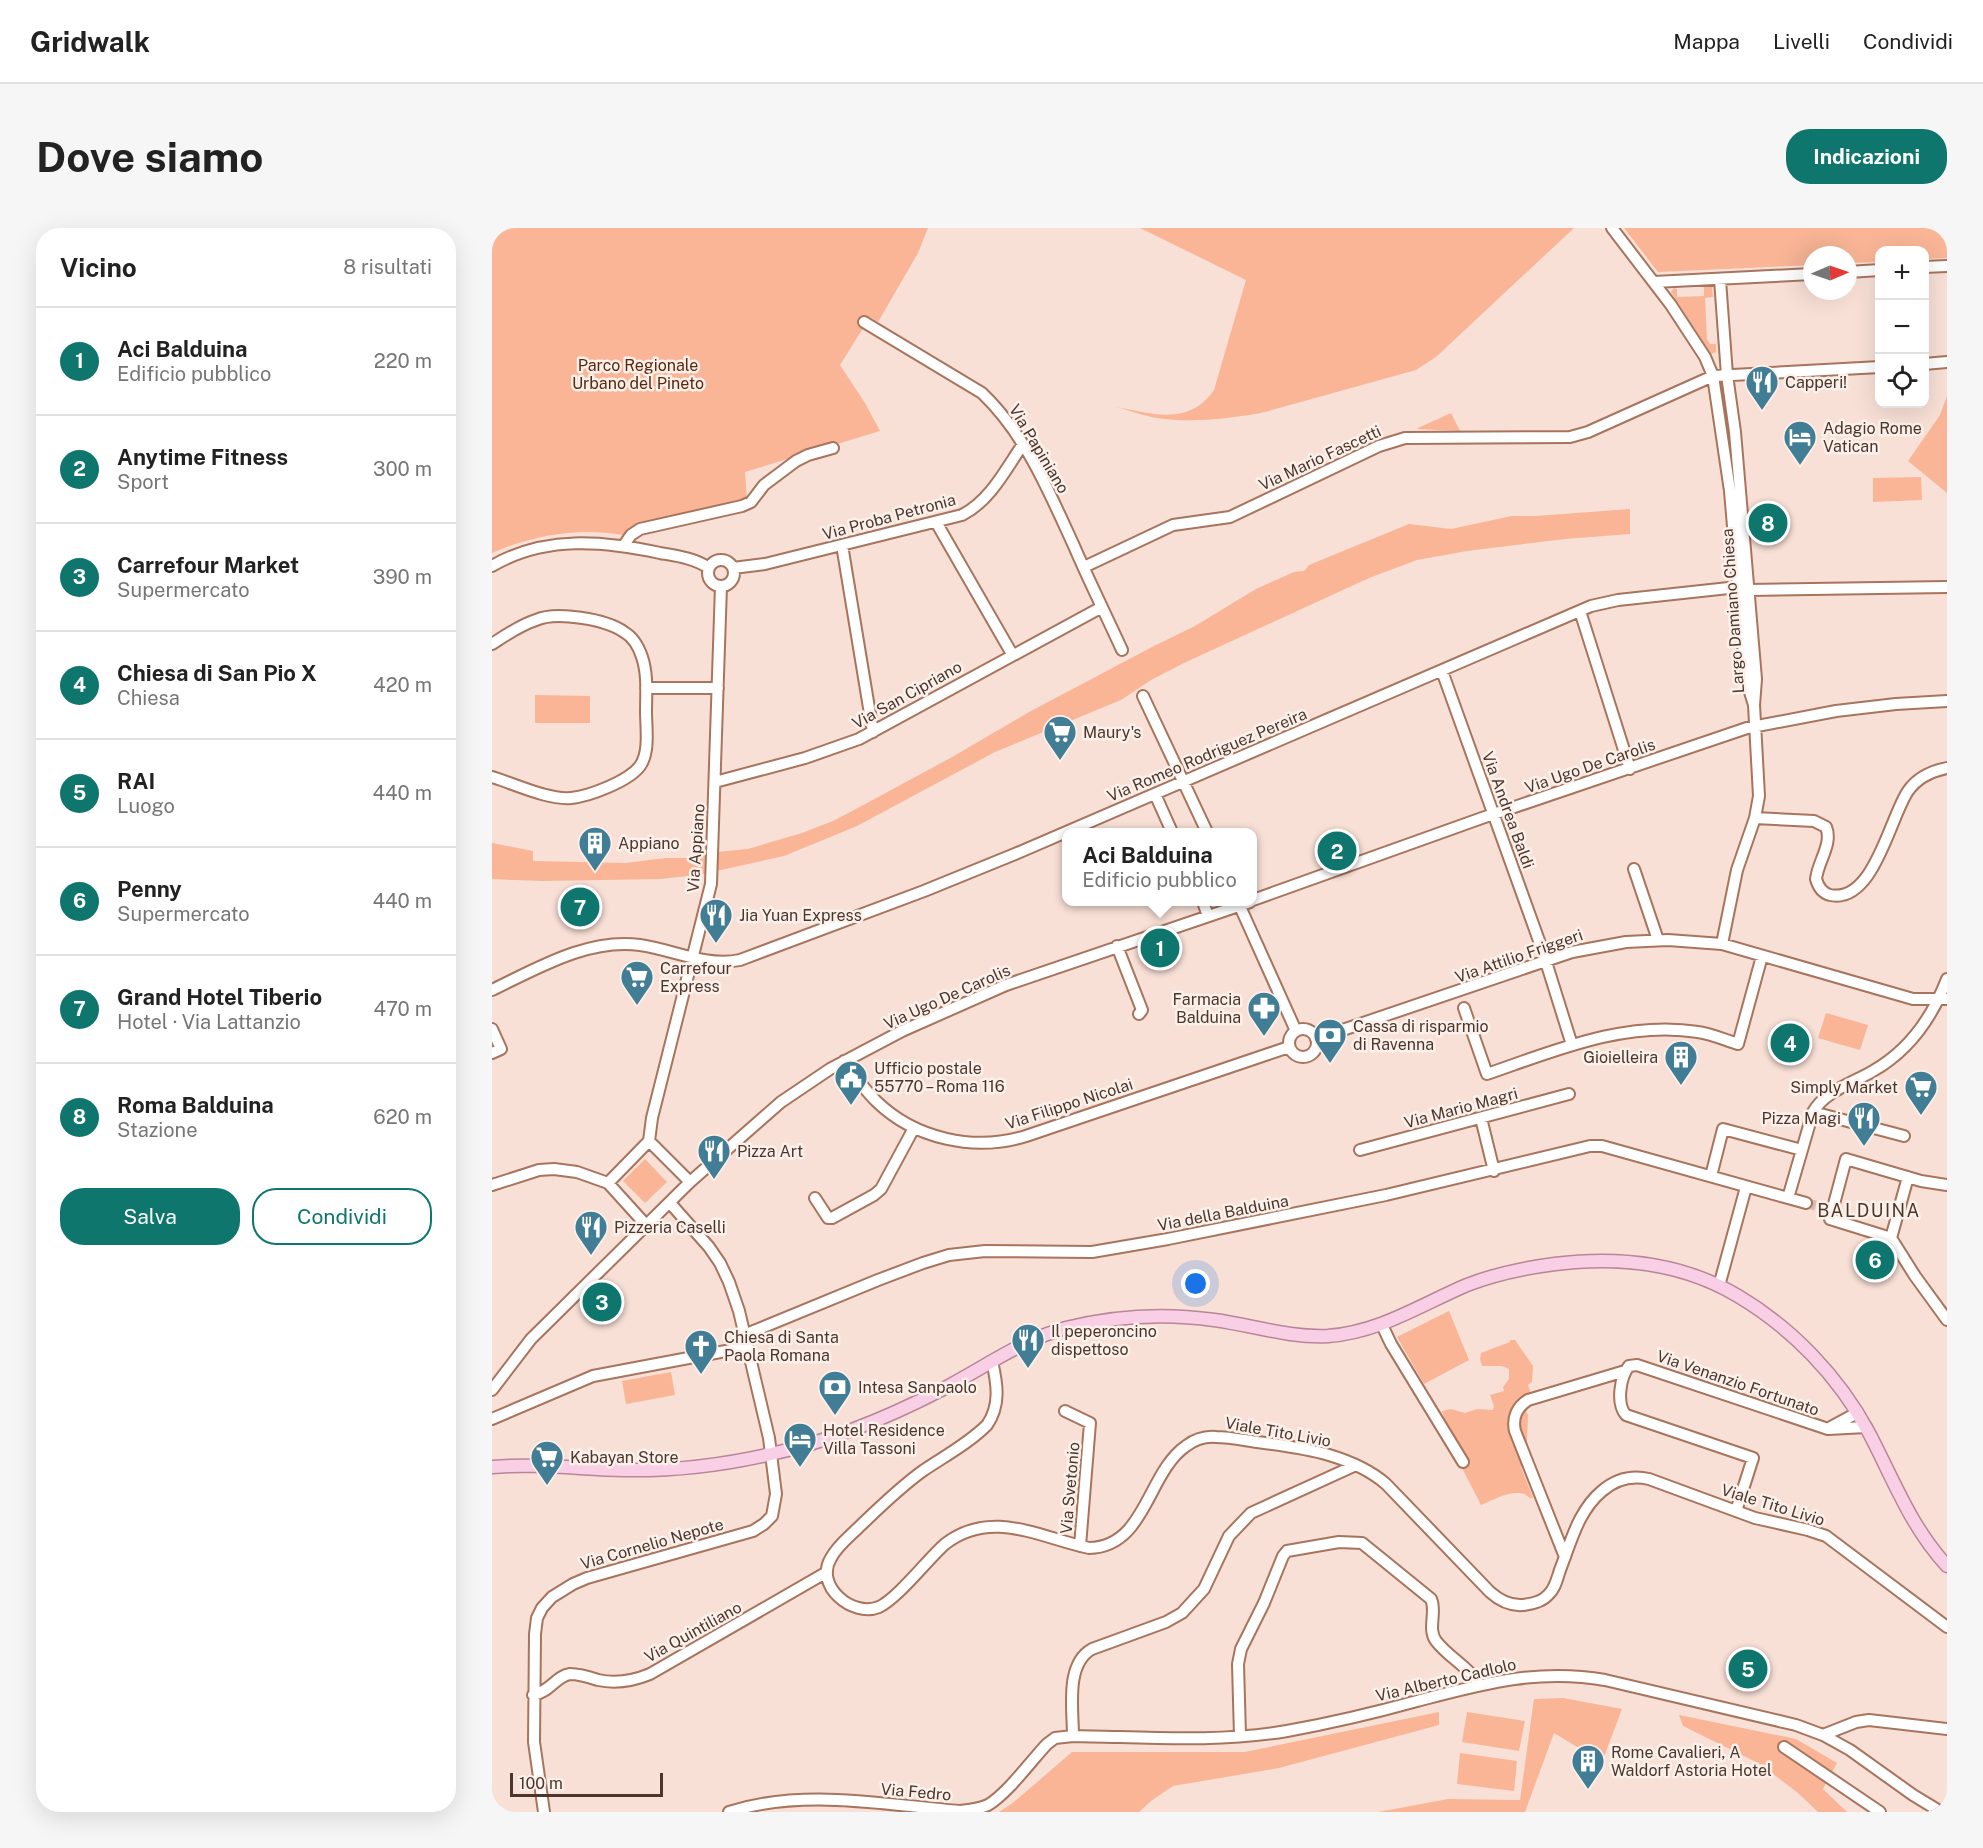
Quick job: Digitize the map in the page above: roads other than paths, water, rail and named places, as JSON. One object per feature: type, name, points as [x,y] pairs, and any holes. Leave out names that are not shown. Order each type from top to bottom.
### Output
[{"type":"main road","points":[[492,1467],[539,1465],[661,1469],[703,1466],[772,1454],[867,1425],[934,1394],[1025,1344],[1054,1332],[1094,1322],[1131,1317],[1171,1316],[1205,1318],[1309,1336],[1339,1335],[1382,1325],[1466,1286],[1514,1270],[1608,1260],[1646,1263],[1686,1272],[1719,1286],[1761,1311],[1798,1341],[1831,1376],[1857,1413],[1906,1509],[1930,1546],[1947,1566]]},
{"type":"street","points":[[1612,228],[1654,282],[1705,357],[1713,376],[1736,514]]},
{"type":"street","points":[[1929,267],[1947,266]]},
{"type":"street","points":[[1857,271],[1875,270]]},
{"type":"street","points":[[1654,282],[1803,275]]},
{"type":"street","points":[[1720,280],[1727,375],[1735,432],[1736,514]]},
{"type":"street","name":"Via Papiniano","points":[[864,321],[982,393],[997,408],[1023,444],[1050,492],[1122,650]]},
{"type":"street","points":[[1929,364],[1947,362]]},
{"type":"street","points":[[1713,376],[1875,367]]},
{"type":"street","points":[[1713,376],[1729,395]]},
{"type":"street","name":"Via Mario Fascetti","points":[[1084,567],[1173,525],[1230,517],[1379,446],[1405,438],[1570,437],[1588,432],[1713,376]]},
{"type":"street","name":"Via Proba Petronia","points":[[733,568],[765,564],[962,514],[976,506],[990,491],[1023,444]]},
{"type":"street","points":[[624,546],[630,535],[640,529],[751,502],[764,485],[796,461],[833,448]]},
{"type":"street","name":"Largo Damiano Chiesa","points":[[1722,944],[1739,862],[1755,818],[1760,788],[1754,705],[1756,679],[1743,588],[1736,514]]},
{"type":"street","points":[[936,522],[1012,654]]},
{"type":"street","points":[[492,566],[521,553],[564,544],[592,542],[693,560],[709,568]]},
{"type":"street","points":[[843,545],[873,732]]},
{"type":"street","points":[[718,560],[727,562],[733,568],[732,580],[726,585],[716,585],[710,578],[709,568],[718,560]]},
{"type":"street","name":"Via Appiano","points":[[649,1141],[652,1118],[711,884],[721,586]]},
{"type":"street","name":"Via Romeo Rodriguez Pereira","points":[[1074,828],[1597,604],[1743,588],[1947,587]]},
{"type":"street","name":"Via San Cipriano","points":[[715,782],[820,753],[873,732],[1012,654],[1102,607]]},
{"type":"street","points":[[1580,611],[1630,769]]},
{"type":"street","points":[[492,644],[536,620],[547,617],[562,616],[610,625],[624,632],[638,649],[645,670],[646,688],[643,762],[638,769],[614,784],[580,796],[562,798],[492,777]]},
{"type":"street","name":"Via Andrea Baldi","points":[[1442,671],[1545,960],[1572,1045]]},
{"type":"street","points":[[646,688],[718,687]]},
{"type":"street","points":[[1143,696],[1205,828]]},
{"type":"street","name":"Via Ugo De Carolis","points":[[1257,898],[1756,725],[1836,711],[1947,701]]},
{"type":"street","points":[[1755,818],[1814,821],[1826,827],[1828,843],[1816,879],[1824,892],[1839,895],[1856,887],[1870,874],[1908,791],[1925,776],[1947,768]]},
{"type":"street","points":[[1155,794],[1170,828]]},
{"type":"street","name":"Via Romeo Rodriguez Pereira","points":[[492,990],[575,952],[612,944],[643,945],[718,963],[740,960],[924,891],[1062,833]]},
{"type":"street","points":[[1634,869],[1658,940]]},
{"type":"street","points":[[1204,906],[1208,916]]},
{"type":"street","name":"Via Ugo De Carolis","points":[[492,1390],[531,1339],[690,1182],[781,1102],[844,1061],[955,1006],[1006,985],[1234,906]]},
{"type":"street","points":[[1247,906],[1296,1031]]},
{"type":"street","name":"Via Attilio Friggeri","points":[[1316,1039],[1545,960],[1607,944],[1658,940],[1722,944],[1913,999],[1943,999]]},
{"type":"street","points":[[1118,946],[1142,1010],[1139,1014]]},
{"type":"street","points":[[1464,1008],[1487,1074],[1572,1045],[1616,1034],[1665,1029],[1700,1032],[1738,1044],[1762,956]]},
{"type":"street","points":[[1788,1198],[1814,1112],[1824,1098],[1873,1071],[1900,1052],[1917,1035],[1943,999],[1947,979]]},
{"type":"street","points":[[492,1029],[501,1049],[492,1053]]},
{"type":"street","points":[[1306,1030],[1316,1039],[1314,1051],[1307,1056],[1294,1054],[1289,1047],[1290,1038],[1296,1031],[1306,1030]]},
{"type":"street","name":"Via Filippo Nicolai","points":[[844,1061],[877,1102],[914,1128],[955,1141],[991,1142],[1017,1139],[1289,1047]]},
{"type":"street","name":"Via Mario Magri","points":[[1360,1150],[1569,1094]]},
{"type":"street","points":[[1814,1112],[1904,1136]]},
{"type":"street","points":[[1481,1118],[1494,1171]]},
{"type":"street","points":[[815,1198],[828,1218],[832,1218],[874,1195],[886,1180],[914,1128]]},
{"type":"street","points":[[1711,1176],[1723,1129],[1802,1150]]},
{"type":"street","points":[[608,1183],[649,1141],[690,1182]]},
{"type":"street","name":"Via della Balduina","points":[[744,1335],[887,1277],[949,1255],[985,1251],[1069,1252],[1110,1249],[1251,1224],[1597,1146],[1806,1203]]},
{"type":"street","points":[[1947,1185],[1908,1177],[1846,1159],[1829,1209],[1830,1219],[1891,1238],[1947,1320]]},
{"type":"street","points":[[492,1185],[531,1172],[554,1168],[577,1172],[608,1183],[647,1226]]},
{"type":"street","points":[[1891,1238],[1908,1177]]},
{"type":"street","points":[[1719,1286],[1746,1187]]},
{"type":"street","name":"Via Cornelio Nepote","points":[[544,1812],[534,1754],[533,1695],[537,1618],[549,1600],[567,1587],[587,1578],[747,1533],[764,1524],[772,1516],[776,1498],[772,1454],[733,1292],[720,1263],[709,1247],[670,1203]]},
{"type":"street","points":[[1382,1325],[1463,1462]]},
{"type":"street","points":[[492,1419],[593,1376],[747,1347]]},
{"type":"street","points":[[827,1572],[831,1556],[898,1489],[987,1425],[997,1398],[992,1361]]},
{"type":"street","name":"Via Venanzio Fortunato","points":[[1565,1557],[1515,1431],[1515,1414],[1519,1407],[1528,1400],[1625,1371],[1631,1365],[1638,1365],[1828,1429],[1866,1427]]},
{"type":"street","points":[[1625,1371],[1621,1403],[1622,1410],[1628,1416],[1753,1458],[1736,1511]]},
{"type":"street","name":"Via Svetonio","points":[[1065,1412],[1090,1424],[1080,1546]]},
{"type":"street","name":"Via Venanzio Fortunato","points":[[1828,1429],[1857,1413]]},
{"type":"street","name":"Viale Tito Livio","points":[[827,1572],[832,1590],[838,1598],[850,1606],[870,1609],[886,1602],[945,1544],[969,1531],[994,1527],[1018,1527],[1080,1546],[1101,1547],[1124,1536],[1175,1457],[1185,1447],[1202,1438],[1218,1437],[1310,1450],[1330,1455],[1374,1474],[1484,1586],[1502,1600],[1523,1605],[1543,1600],[1554,1587],[1587,1505],[1607,1486],[1624,1478],[1636,1477],[1649,1479],[1764,1520],[1826,1536],[1947,1627]]},
{"type":"street","points":[[1073,1736],[1076,1668],[1084,1654],[1092,1648],[1166,1622],[1182,1613],[1204,1589],[1225,1543],[1243,1520],[1267,1504],[1313,1486],[1356,1465]]},
{"type":"street","points":[[1240,1736],[1238,1664],[1241,1649],[1264,1603],[1282,1556],[1292,1550],[1339,1542],[1362,1544],[1431,1599],[1432,1632],[1435,1639],[1470,1671],[1480,1685]]},
{"type":"street","name":"Via Quintiliano","points":[[533,1695],[547,1690],[560,1678],[569,1674],[614,1682],[634,1680],[650,1674],[827,1572]]},
{"type":"street","name":"Via Alberto Cadlolo","points":[[1073,1736],[1240,1736],[1286,1731],[1355,1718],[1480,1685],[1529,1676],[1583,1676],[1796,1725],[1823,1735],[1850,1750],[1919,1800],[1941,1812]]},
{"type":"street","points":[[1823,1735],[1869,1719],[1947,1729]]},
{"type":"street","name":"Via Fedro","points":[[729,1812],[755,1806],[824,1799],[950,1810],[975,1809],[987,1805],[1000,1795],[1051,1740],[1073,1736]]},
{"type":"street","points":[[1784,1747],[1880,1812]]},
{"type":"tunnel","points":[[1806,1203],[1825,1208]]},
{"type":"place","name":"Capperi!","points":[[1762,411]]},
{"type":"place","name":"Adagio Rome Vatican","points":[[1800,466]]},
{"type":"place","name":"Roma Balduina","points":[[1768,523]]},
{"type":"place","name":"Maury's","points":[[1060,761]]},
{"type":"place","name":"Anytime Fitness","points":[[1337,851]]},
{"type":"place","name":"Appiano","points":[[595,872]]},
{"type":"place","name":"Grand Hotel Tiberio","points":[[580,907]]},
{"type":"place","name":"Jia Yuan Express","points":[[716,944]]},
{"type":"place","name":"Aci Balduina","points":[[1160,948]]},
{"type":"place","name":"Carrefour Express","points":[[637,1006]]},
{"type":"place","name":"Farmacia Balduina","points":[[1264,1037]]},
{"type":"place","name":"Chiesa di San Pio X","points":[[1790,1043]]},
{"type":"place","name":"Cassa di risparmio di Ravenna","points":[[1330,1064]]},
{"type":"place","name":"Gioielleira","points":[[1681,1086]]},
{"type":"place","name":"Ufficio postale 55770 – Roma 116","points":[[851,1106]]},
{"type":"place","name":"Simply Market","points":[[1921,1116]]},
{"type":"place","name":"Pizza Magi","points":[[1864,1147]]},
{"type":"place","name":"Pizza Art","points":[[714,1180]]},
{"type":"place","name":"Pizzeria Caselli","points":[[591,1256]]},
{"type":"place","name":"Penny","points":[[1875,1260]]},
{"type":"place","name":"Carrefour Market","points":[[602,1302]]},
{"type":"place","name":"Il peperoncino dispettoso","points":[[1028,1369]]},
{"type":"place","name":"Chiesa di Santa Paola Romana","points":[[701,1375]]},
{"type":"place","name":"Intesa Sanpaolo","points":[[835,1416]]},
{"type":"place","name":"Hotel Residence Villa Tassoni","points":[[800,1468]]},
{"type":"place","name":"Kabayan Store","points":[[547,1486]]},
{"type":"place","name":"RAI","points":[[1748,1669]]},
{"type":"place","name":"Rome Cavalieri, A Waldorf Astoria Hotel","points":[[1588,1790]]},
{"type":"district","name":"BALDUINA","points":[[1869,1210]]},
{"type":"park label","name":"Parco Regionale Urbano del Pineto","points":[[638,374]]}]
